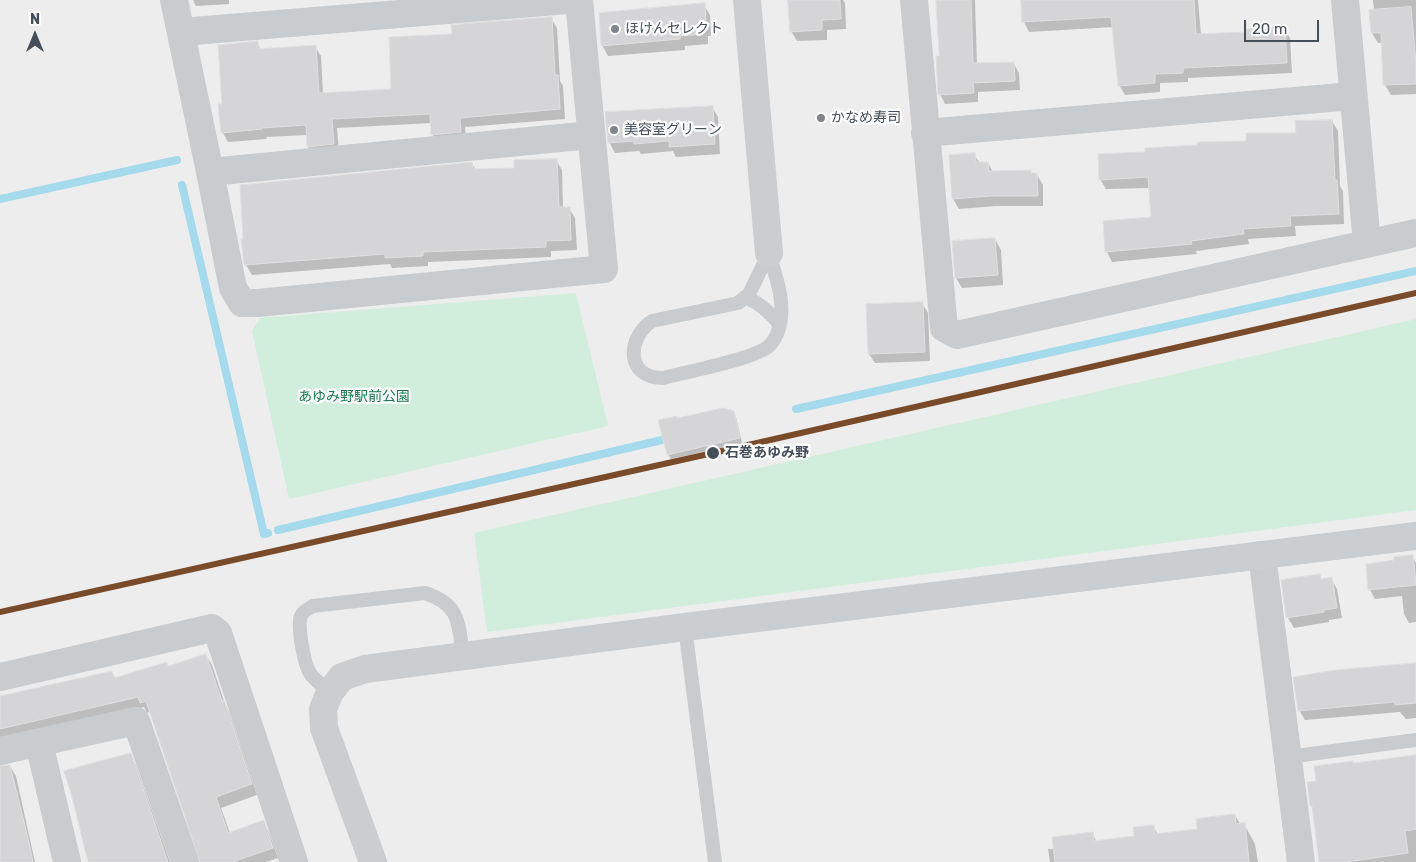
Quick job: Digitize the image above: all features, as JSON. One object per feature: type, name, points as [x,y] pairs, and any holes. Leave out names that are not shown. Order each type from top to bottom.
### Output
[{"type":"street","points":[[174,0],[233,288],[242,302],[258,303],[604,269],[579,0]]},
{"type":"street","points":[[181,32],[568,0]]},
{"type":"street","points":[[748,0],[769,253]]},
{"type":"street","points":[[914,0],[944,328],[957,335],[1416,233]]},
{"type":"street","points":[[1345,0],[1367,244]]},
{"type":"street","points":[[926,133],[1353,96]]},
{"type":"street","points":[[210,172],[591,135]]},
{"type":"street","points":[[373,862],[324,728],[323,709],[330,692],[342,677],[365,669],[1416,536]]},
{"type":"street","points":[[1262,555],[1301,862]]},
{"type":"street","points":[[0,677],[212,628],[218,633],[294,862]]},
{"type":"street","points":[[0,751],[39,744],[136,721],[185,862]]},
{"type":"street","points":[[39,744],[67,862]]},
{"type":"lane","points":[[769,253],[780,293],[782,312],[778,333],[769,346],[756,354],[663,378],[655,378],[639,368],[634,354],[634,345],[643,327],[652,321],[738,302],[745,297],[758,278],[769,253]]},
{"type":"lane","points":[[745,297],[757,302],[773,315],[780,324]]},
{"type":"lane","points":[[330,692],[310,674],[305,657],[299,624],[301,616],[313,606],[425,594],[440,598],[452,609],[457,622],[463,656]]},
{"type":"lane","points":[[685,627],[715,862]]},
{"type":"lane","points":[[1288,757],[1416,740]]},
{"type":"green space","name":"あゆみ野駅前公園","points":[[576,293],[608,426],[289,499],[252,331],[260,318]]},
{"type":"green space","points":[[1416,319],[1416,510],[487,632],[474,533]]},
{"type":"building","points":[[788,0],[840,0],[841,19],[822,20],[822,30],[790,32]]},
{"type":"building","points":[[936,0],[971,0],[973,63],[1014,62],[1015,81],[973,83],[974,93],[938,95],[936,56],[939,56]]},
{"type":"building","points":[[1021,0],[1194,0],[1196,34],[1246,32],[1246,29],[1285,27],[1287,63],[1183,68],[1183,73],[1155,74],[1155,83],[1118,86],[1111,17],[1022,22]]},
{"type":"building","points":[[705,3],[706,26],[703,26],[703,34],[680,36],[680,39],[601,46],[599,13]]},
{"type":"building","points":[[1411,7],[1416,84],[1383,85],[1381,33],[1371,33],[1369,10]]},
{"type":"building","points":[[552,17],[555,75],[558,75],[560,109],[460,118],[461,132],[431,135],[430,114],[332,119],[334,144],[307,147],[306,125],[221,133],[218,104],[222,104],[218,45],[258,41],[258,49],[316,45],[319,93],[391,89],[389,37],[452,34],[451,25]]},
{"type":"building","points":[[713,106],[715,144],[669,147],[669,141],[634,144],[634,141],[608,143],[605,112]]},
{"type":"building","points":[[1332,120],[1339,214],[1290,216],[1291,226],[1243,229],[1244,234],[1191,241],[1192,244],[1105,252],[1103,221],[1151,217],[1148,177],[1099,180],[1098,154],[1145,152],[1145,148],[1197,145],[1197,142],[1246,141],[1246,133],[1296,133],[1295,121]]},
{"type":"building","points":[[975,153],[976,162],[988,162],[989,171],[1031,170],[1031,173],[1037,173],[1038,196],[990,196],[952,199],[949,155]]},
{"type":"building","points":[[557,159],[559,207],[570,207],[571,240],[546,241],[546,247],[423,252],[423,256],[385,258],[385,254],[244,265],[241,239],[243,239],[240,185],[472,162],[473,169],[514,168],[514,160]]},
{"type":"building","points":[[995,238],[998,275],[955,278],[952,241]]},
{"type":"building","points":[[923,302],[925,352],[868,354],[866,304]]},
{"type":"building","name":"石巻あゆみ野","points":[[723,408],[734,411],[740,438],[667,455],[658,420]]},
{"type":"building","points":[[1413,555],[1416,585],[1368,590],[1366,564],[1394,560],[1394,557]]},
{"type":"building","points":[[1320,574],[1321,579],[1332,577],[1337,608],[1286,618],[1281,580]]},
{"type":"building","points":[[206,654],[222,701],[224,700],[252,784],[216,797],[228,833],[264,820],[273,848],[232,862],[200,862],[146,701],[140,703],[138,697],[0,729],[0,696],[112,671],[114,678],[167,662],[168,666]]},
{"type":"building","points":[[1416,663],[1416,703],[1395,705],[1394,702],[1298,711],[1293,677],[1336,670]]},
{"type":"building","points":[[131,753],[168,862],[88,862],[64,771]]},
{"type":"building","points":[[1416,755],[1416,829],[1405,831],[1408,853],[1346,862],[1319,862],[1307,782],[1316,781],[1314,766]]},
{"type":"building","points":[[10,765],[33,862],[0,862],[0,766]]},
{"type":"building","points":[[1235,814],[1236,824],[1245,822],[1249,862],[1055,862],[1052,837],[1093,832],[1094,841],[1134,836],[1133,827],[1154,825],[1155,834],[1197,829],[1196,819]]},
{"type":"waterway","points":[[0,199],[177,160]]},
{"type":"waterway","points":[[182,185],[264,534],[268,533]]},
{"type":"waterway","points":[[796,409],[1416,271]]},
{"type":"waterway","points":[[278,530],[662,440]]},
{"type":"transit line","points":[[0,612],[713,453],[1416,293]]},
{"type":"place","name":"ほけんセレクト","points":[[615,29]]},
{"type":"place","name":"かなめ寿司","points":[[821,118]]},
{"type":"place","name":"美容室グリーン","points":[[614,130]]},
{"type":"place","name":"石巻あゆみ野","points":[[713,453]]}]
